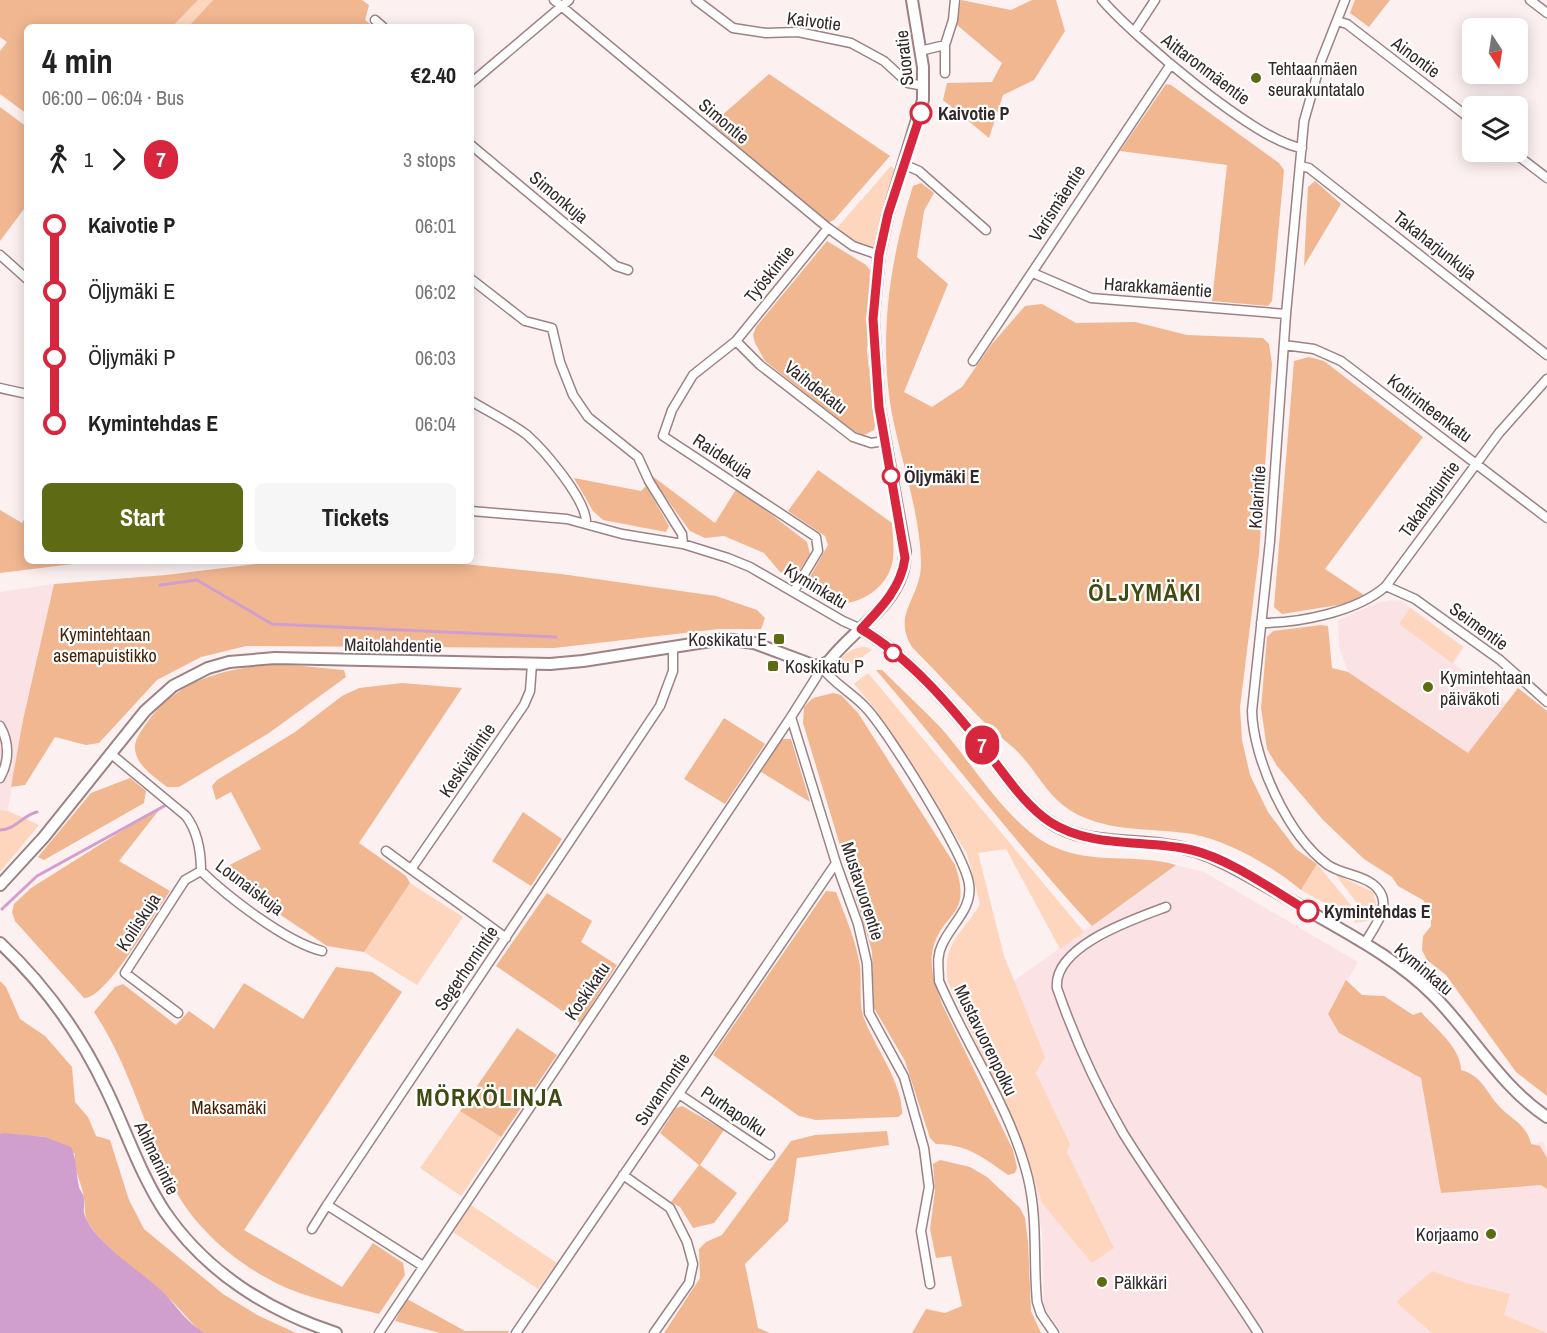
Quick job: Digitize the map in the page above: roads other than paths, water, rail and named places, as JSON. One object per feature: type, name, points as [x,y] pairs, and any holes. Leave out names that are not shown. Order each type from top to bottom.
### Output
[{"type":"street","name":"Simontie","points":[[554,0],[566,3],[828,228],[853,246],[879,255]]},
{"type":"street","name":"Kaivotie","points":[[696,0],[733,28],[757,32],[798,32],[851,43],[884,61],[908,83],[924,86]]},
{"type":"street","name":"Suoratie","points":[[861,629],[889,598],[904,567],[905,551],[875,370],[873,319],[879,255],[903,164],[921,113],[924,86],[912,0]]},
{"type":"street","points":[[945,73],[945,45],[951,28],[955,0]]},
{"type":"street","name":"Aittaronmäentie","points":[[1102,0],[1171,64],[1263,133],[1285,144],[1302,148]]},
{"type":"street","points":[[1134,32],[1155,0]]},
{"type":"street","name":"Kolarintie","points":[[1345,0],[1310,96],[1302,148],[1286,314],[1270,541],[1252,711],[1256,748],[1270,783],[1307,845],[1331,867],[1372,883],[1382,896],[1382,910],[1365,943]]},
{"type":"street","points":[[1530,0],[1547,12]]},
{"type":"street","points":[[474,80],[566,3]]},
{"type":"street","points":[[375,20],[380,24]]},
{"type":"street","name":"Ainontie","points":[[1337,21],[1347,24],[1462,113]]},
{"type":"street","points":[[920,51],[945,45]]},
{"type":"street","name":"Varismäentie","points":[[973,361],[1033,273],[1072,208],[1171,64]]},
{"type":"street","name":"Simonkuja","points":[[474,148],[616,266],[628,270]]},
{"type":"street","points":[[1526,162],[1547,178]]},
{"type":"street","points":[[903,164],[919,171],[986,230]]},
{"type":"street","name":"Takaharjunkuja","points":[[1300,166],[1309,168],[1547,355]]},
{"type":"street","name":"Työskintie","points":[[736,341],[828,228]]},
{"type":"street","points":[[0,255],[24,276]]},
{"type":"street","name":"Harakkamäentie","points":[[1033,273],[1091,298],[1286,314]]},
{"type":"street","points":[[474,281],[525,321],[552,328],[563,369],[577,401],[588,417],[638,457],[649,481],[682,534],[683,544]]},
{"type":"street","name":"Vaihdekatu","points":[[736,341],[760,365],[853,437],[872,443],[885,441]]},
{"type":"street","name":"Raidekuja","points":[[736,341],[693,375],[672,410],[663,436],[816,537],[818,551],[794,591]]},
{"type":"street","name":"Kotirinteenkatu","points":[[1284,345],[1314,349],[1341,361],[1547,518]]},
{"type":"street","name":"Takaharjuntie","points":[[1386,586],[1475,464],[1518,410],[1547,379]]},
{"type":"street","points":[[0,388],[24,393]]},
{"type":"street","points":[[474,403],[537,444],[573,490],[585,511],[586,523]]},
{"type":"street","name":"Kyminkatu","points":[[474,511],[550,516],[586,523],[622,534],[683,544],[728,558],[794,591],[874,637],[939,695],[1026,800],[1047,820],[1070,833],[1095,839],[1195,850],[1224,863],[1365,943],[1406,971],[1434,996],[1510,1086],[1547,1117]]},
{"type":"street","points":[[1260,623],[1276,623],[1342,609],[1374,597],[1386,586]]},
{"type":"street","name":"Seimentie","points":[[1386,586],[1415,599],[1500,660],[1547,702]]},
{"type":"street","points":[[821,666],[861,629]]},
{"type":"street","name":"Maitolahdentie","points":[[0,885],[44,837],[146,711],[173,686],[198,673],[229,662],[275,658],[532,664],[584,661],[705,641],[738,640],[821,666]]},
{"type":"street","name":"Segerhornintie","points":[[312,1229],[660,706],[673,671],[673,647]]},
{"type":"street","name":"Keskivälintie","points":[[412,868],[524,705],[530,691],[532,664]]},
{"type":"street","name":"Koskikatu","points":[[379,1333],[791,717],[818,676],[821,666]]},
{"type":"street","name":"Mustavuorenpolku","points":[[821,666],[826,675],[852,693],[880,726],[965,868],[969,898],[942,944],[938,957],[939,981],[1017,1145],[1034,1209],[1037,1302],[1041,1314],[1054,1333]]},
{"type":"street","name":"Mustavuorentie","points":[[791,717],[836,863],[858,924],[865,953],[869,1013],[904,1077],[924,1148],[929,1187],[921,1231],[930,1284]]},
{"type":"street","points":[[0,726],[8,749],[6,767],[0,778]]},
{"type":"street","name":"Lounaiskuja","points":[[110,753],[186,816],[193,825],[201,854],[201,871],[230,896],[291,937],[322,951]]},
{"type":"street","points":[[386,851],[412,868],[422,880],[455,900],[506,938]]},
{"type":"street","name":"Suvannontie","points":[[516,1333],[836,863]]},
{"type":"street","name":"Koiliskuja","points":[[178,1013],[125,973],[185,880],[201,871]]},
{"type":"street","points":[[1166,907],[1122,923],[1084,946],[1060,968],[1057,988],[1094,1075],[1123,1132],[1227,1283],[1258,1333]]},
{"type":"street","name":"Ahlmanintie","points":[[0,943],[36,981],[75,1031],[107,1091],[147,1181],[166,1213],[188,1241],[215,1268],[249,1293],[295,1318],[336,1333]]},
{"type":"street","name":"Purhapolku","points":[[679,1094],[770,1155]]},
{"type":"street","points":[[623,1175],[670,1208],[687,1242],[693,1264],[689,1283],[654,1333]]},
{"type":"street","points":[[327,1205],[423,1266]]},
{"type":"waterway","points":[[160,585],[197,580],[272,624],[556,637]]},
{"type":"waterway","points":[[2,909],[37,876],[166,805]]},
{"type":"waterway","points":[[0,830],[10,828],[37,812]]},
{"type":"place","name":"Tehtaanmäen seurakuntatalo","points":[[1256,78]]},
{"type":"place","name":"Kaivotie P","points":[[921,113]]},
{"type":"place","name":"Öljymäki E","points":[[891,476]]},
{"type":"place","name":"Koskikatu E","points":[[779,639]]},
{"type":"place","name":"Koskikatu P","points":[[773,666]]},
{"type":"place","name":"Kymintehtaan päiväkoti","points":[[1428,687]]},
{"type":"place","name":"Kymintehdas E","points":[[1308,911]]},
{"type":"place","name":"Korjaamo","points":[[1491,1234]]},
{"type":"place","name":"Pälkkäri","points":[[1102,1282]]},
{"type":"district","name":"ÖLJYMÄKI","points":[[1145,592]]},
{"type":"district","name":"MÖRKÖLINJA","points":[[490,1097]]},
{"type":"park label","name":"Kymintehtaan asemapuistikko","points":[[105,644]]},
{"type":"park label","name":"Maksamäki","points":[[229,1107]]}]
